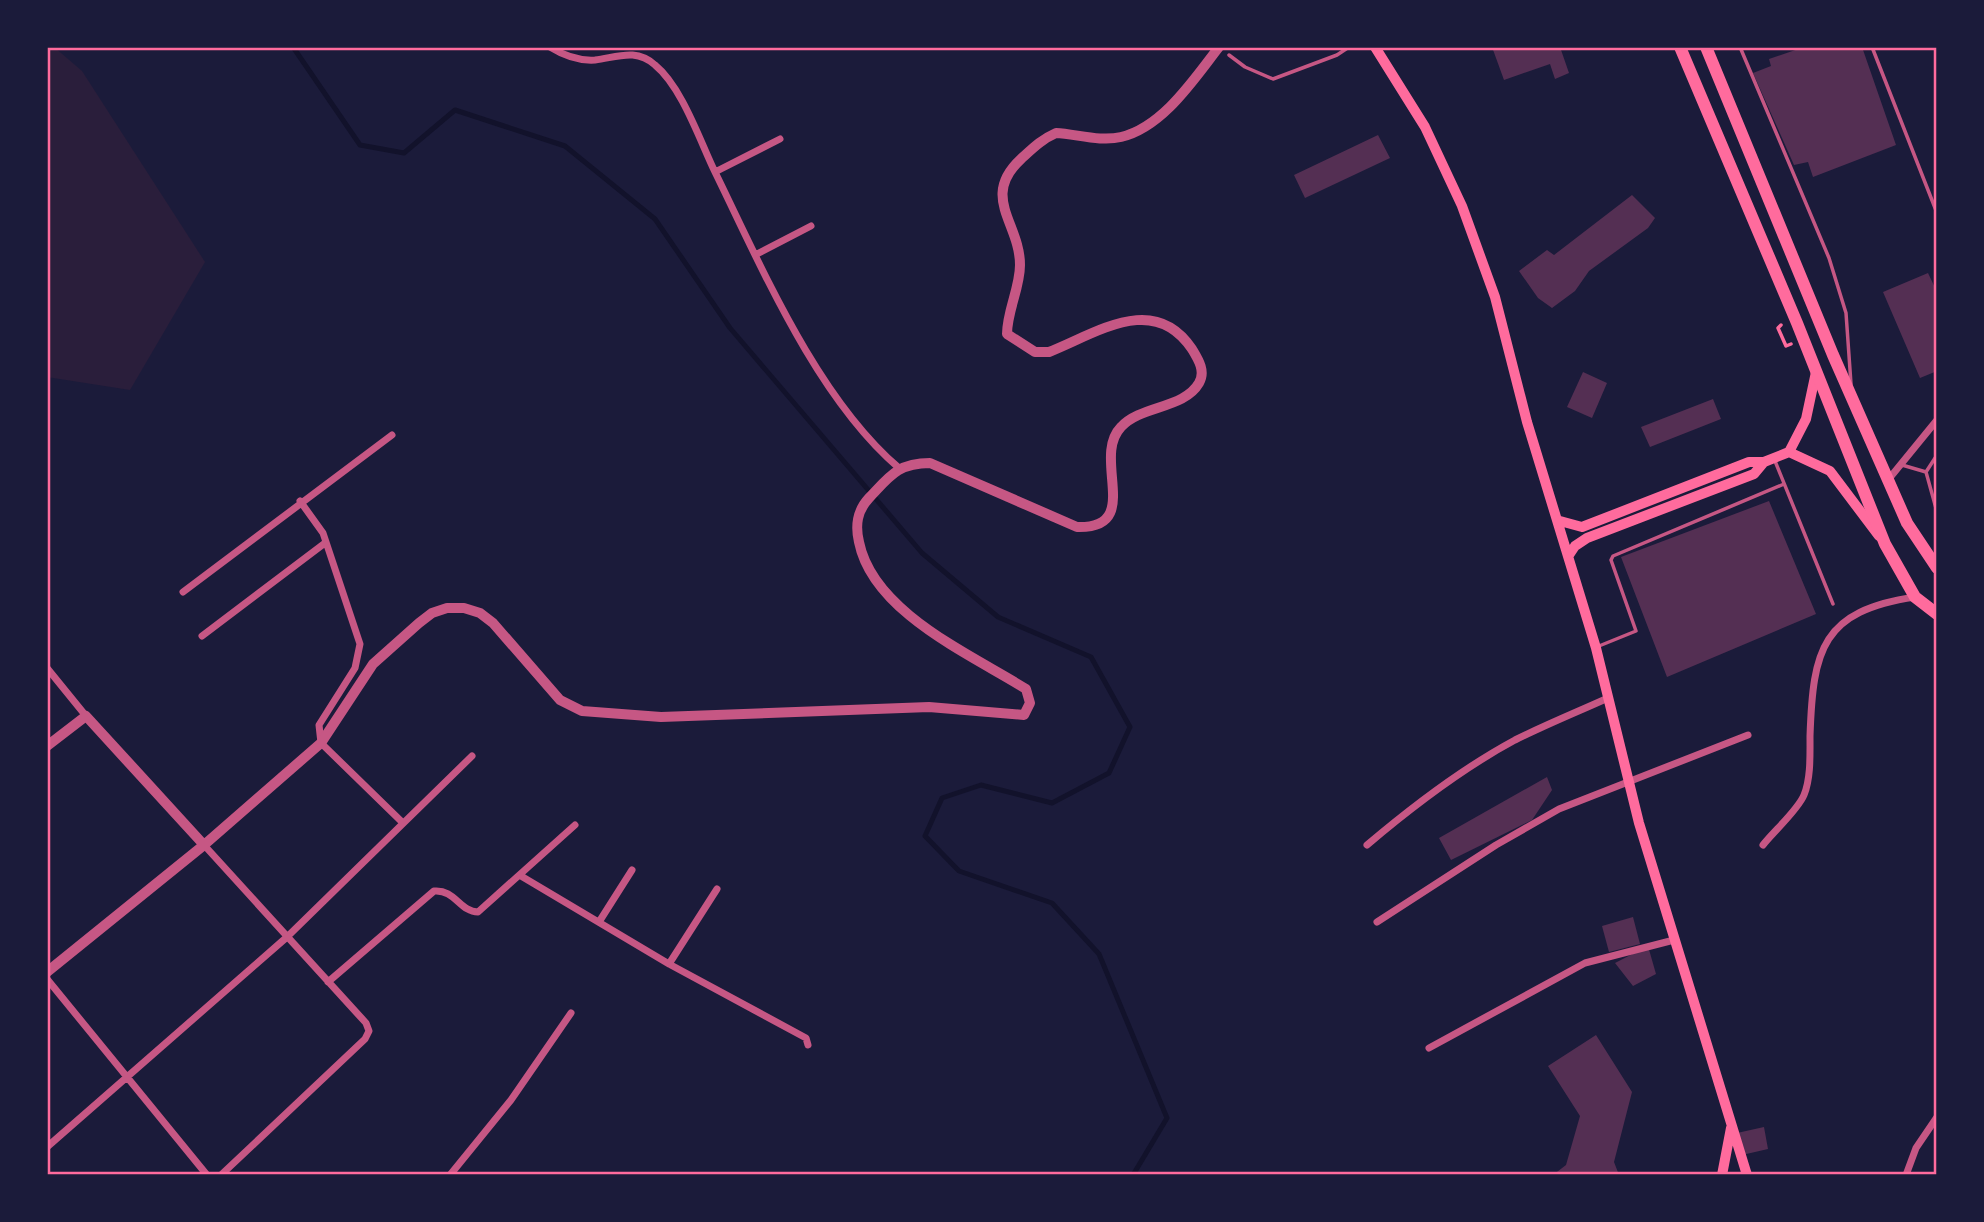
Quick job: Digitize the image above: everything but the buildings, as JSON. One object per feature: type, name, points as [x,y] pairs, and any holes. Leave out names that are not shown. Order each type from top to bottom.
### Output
[{"type":"highway","points":[[1680,47],[1885,544],[1915,597],[1937,614]]},
{"type":"highway","points":[[1706,47],[1907,523],[1937,568]]},
{"type":"main road","points":[[1375,47],[1425,127],[1462,206],[1495,297],[1527,422],[1560,521],[1596,648],[1629,784],[1747,1175]]},
{"type":"main road","points":[[1560,521],[1582,527],[1749,462],[1769,461],[1790,453],[1806,419],[1815,372]]},
{"type":"main road","points":[[1790,453],[1830,471],[1885,544]]},
{"type":"main road","points":[[1569,555],[1575,546],[1587,538],[1754,474],[1769,461]]},
{"type":"main road","points":[[1722,1175],[1731,1126]]},
{"type":"street","points":[[550,47],[564,55],[592,60],[629,53],[644,57],[657,66],[675,91],[755,255],[842,408],[873,446],[899,468]]},
{"type":"street","points":[[47,972],[204,845],[321,743],[373,664],[432,613],[447,608],[464,608],[480,613],[493,623],[560,700],[582,711],[661,717],[929,707],[1024,715],[1030,703],[1026,689],[913,618],[891,602],[877,586],[860,546],[856,527],[861,506],[899,468],[911,463],[930,463],[1077,527],[1091,528],[1109,517],[1114,504],[1109,456],[1115,435],[1138,414],[1190,395],[1200,381],[1201,364],[1177,330],[1155,319],[1131,320],[1049,352],[1035,352],[1007,334],[1007,320],[1020,266],[1018,249],[1001,200],[1002,186],[1016,163],[1046,137],[1056,134],[1119,138],[1142,129],[1185,90],[1219,47]]},
{"type":"street","points":[[715,172],[780,139]]},
{"type":"street","points":[[755,255],[811,226]]},
{"type":"street","points":[[1888,480],[1937,420]]},
{"type":"street","points":[[183,592],[300,501],[392,435]]},
{"type":"street","points":[[300,501],[323,533],[360,644],[355,668],[319,725],[321,743],[402,822]]},
{"type":"street","points":[[202,636],[325,543]]},
{"type":"street","points":[[1763,845],[1804,796],[1810,757],[1811,708],[1820,653],[1839,623],[1879,602],[1915,597]]},
{"type":"street","points":[[47,668],[86,716],[366,1023],[369,1031],[365,1039],[221,1175]]},
{"type":"street","points":[[1367,845],[1437,789],[1484,758],[1608,698]]},
{"type":"street","points":[[47,746],[86,716]]},
{"type":"street","points":[[1377,922],[1496,845],[1559,809],[1589,795],[1629,784],[1748,735]]},
{"type":"street","points":[[47,1147],[287,937],[472,756]]},
{"type":"street","points":[[328,982],[434,891],[450,893],[471,911],[478,912],[575,825]]},
{"type":"street","points":[[599,922],[632,870]]},
{"type":"street","points":[[521,876],[669,964],[806,1038],[808,1045]]},
{"type":"street","points":[[669,964],[717,889]]},
{"type":"street","points":[[1429,1048],[1585,963],[1614,953],[1674,940]]},
{"type":"street","points":[[47,979],[207,1175]]},
{"type":"street","points":[[450,1175],[510,1100],[571,1013]]},
{"type":"street","points":[[1906,1175],[1916,1148],[1937,1117]]},
{"type":"lane","points":[[1229,55],[1250,69],[1273,79],[1337,55],[1349,47]]},
{"type":"lane","points":[[1750,47],[1740,49],[1829,258],[1846,313],[1852,397]]},
{"type":"lane","points":[[1872,47],[1937,213]]},
{"type":"lane","points":[[1937,455],[1926,472],[1937,512]]},
{"type":"lane","points":[[1769,461],[1784,484],[1833,604]]},
{"type":"lane","points":[[1902,465],[1926,472]]},
{"type":"lane","points":[[1596,648],[1636,631],[1611,560],[1613,556],[1784,484]]},
{"type":"shaded area","points":[[47,47],[54,47],[82,71],[205,262],[130,390],[47,377]]},
{"type":"waterway","points":[[293,47],[360,145],[404,153],[455,110],[565,146],[655,219],[730,328],[922,553],[998,617],[1091,657],[1130,727],[1109,773],[1052,803],[981,785],[942,798],[925,836],[959,871],[1052,903],[1099,954],[1167,1118],[1133,1175]]}]
